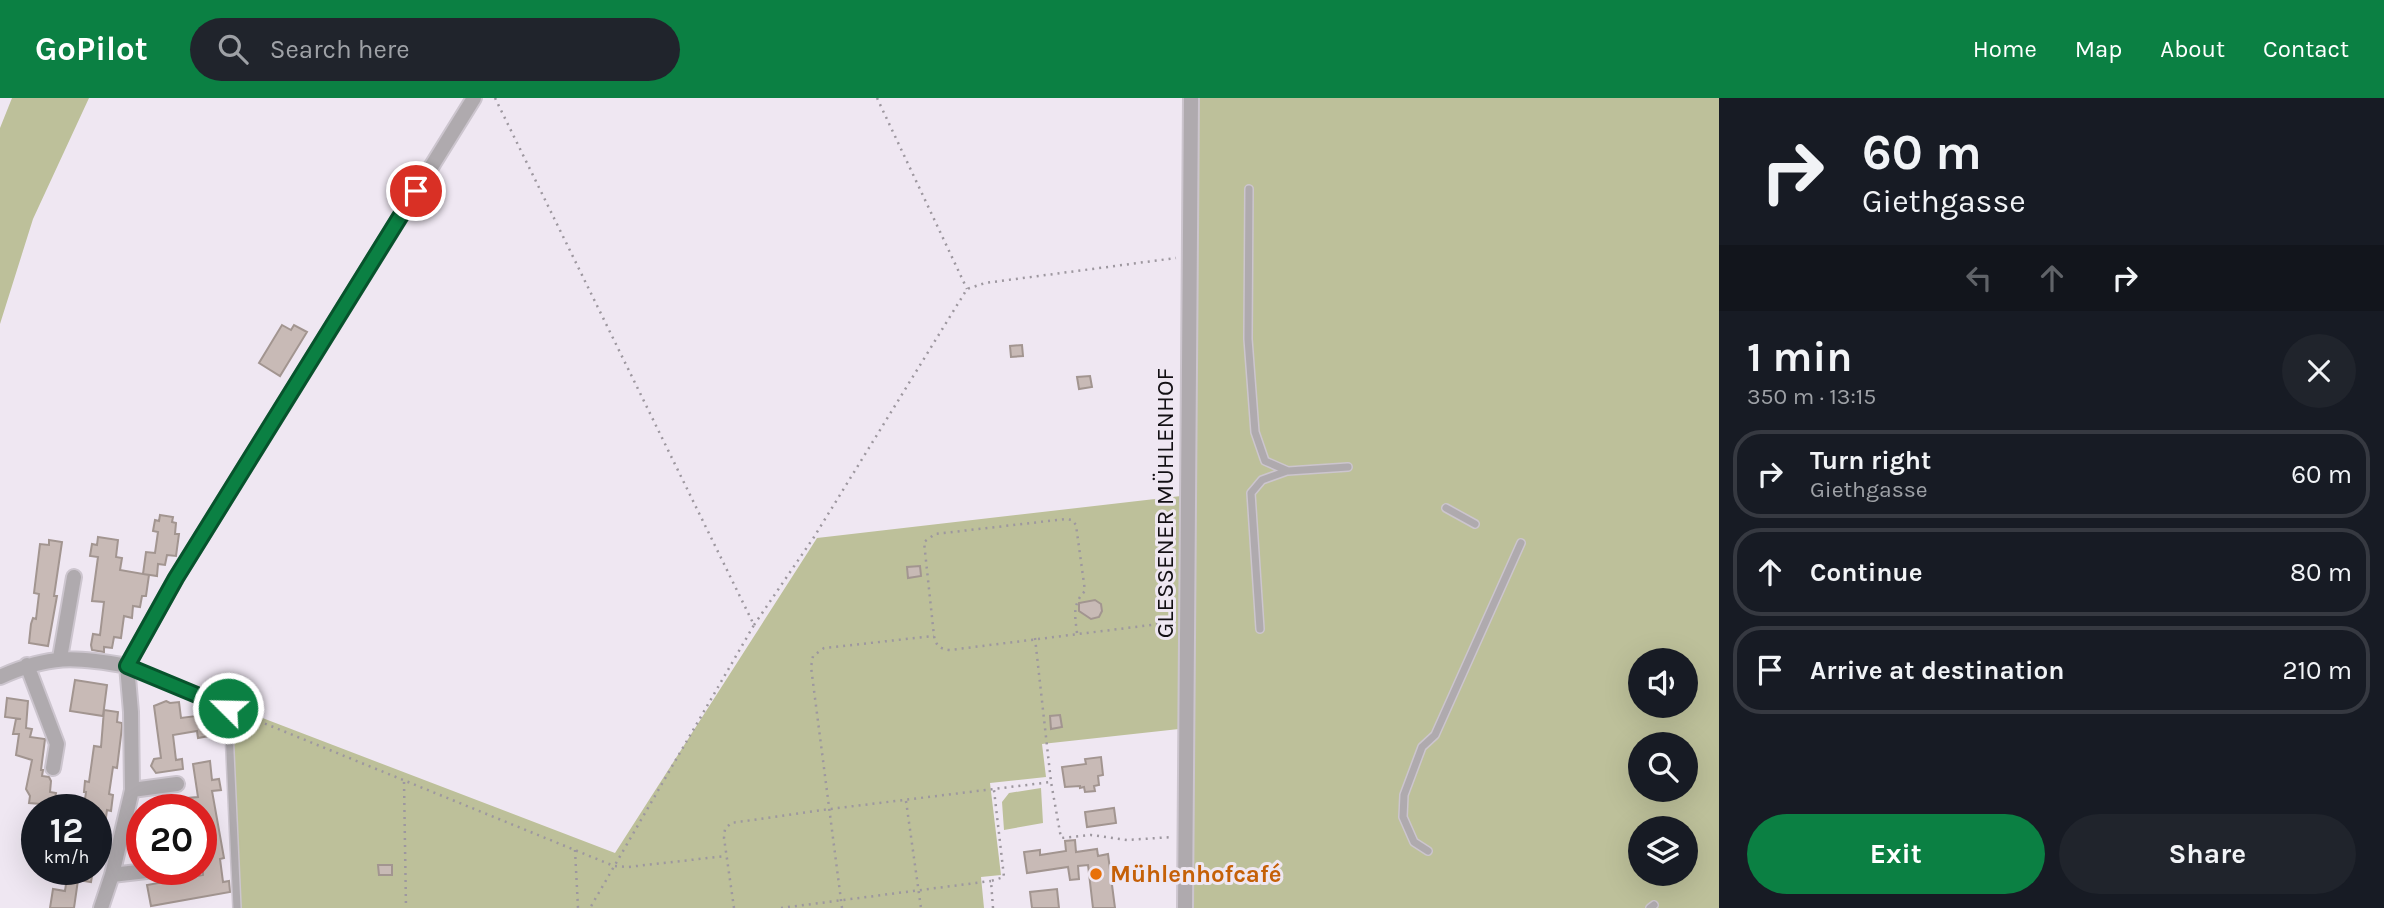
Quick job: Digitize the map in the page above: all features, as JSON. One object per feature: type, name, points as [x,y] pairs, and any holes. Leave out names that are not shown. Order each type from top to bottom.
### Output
[{"type":"street","points":[[126,873],[112,875],[132,790],[131,712],[127,666],[176,578],[474,98]]},
{"type":"street","name":"GLESSENER MÜHLENHOF","points":[[1185,908],[1191,98]]},
{"type":"street","points":[[60,658],[74,577]]},
{"type":"street","points":[[0,677],[27,665],[60,658],[95,660],[127,666]]},
{"type":"street","points":[[27,665],[57,744],[53,768]]},
{"type":"street","points":[[132,790],[177,784]]},
{"type":"street","points":[[101,908],[109,885]]},
{"type":"lane","points":[[1249,189],[1248,340],[1255,432],[1265,461],[1288,471]]},
{"type":"lane","points":[[1260,629],[1251,493],[1262,480],[1288,471],[1348,467]]},
{"type":"lane","points":[[1446,508],[1475,524]]},
{"type":"lane","points":[[1428,851],[1414,842],[1403,817],[1404,795],[1422,747],[1435,735],[1521,543]]},
{"type":"lane","points":[[127,666],[228,708],[237,908]]},
{"type":"path","points":[[495,98],[754,625]]},
{"type":"path","points":[[877,98],[967,289]]},
{"type":"path","points":[[590,908],[754,625],[814,537],[967,289],[985,283],[1190,257]]},
{"type":"path","points":[[1077,633],[1074,610],[1077,599],[1085,591],[1076,525],[1072,520],[935,534],[924,542],[934,636],[936,644],[942,649],[1187,620]]},
{"type":"path","points":[[842,908],[811,667],[813,656],[824,648],[934,636]]},
{"type":"path","points":[[1035,638],[1051,782],[1061,838],[1091,835],[1127,840],[1186,836]]},
{"type":"path","points":[[228,708],[614,866],[628,867],[726,856]]},
{"type":"path","points":[[404,780],[406,908]]},
{"type":"path","points":[[734,908],[725,830],[731,823],[830,808],[1051,782]]},
{"type":"path","points":[[781,908],[919,892],[1004,877],[994,790]]},
{"type":"path","points":[[906,801],[921,908]]},
{"type":"path","points":[[575,850],[578,908]]},
{"type":"path","points":[[991,881],[993,908]]},
{"type":"green space","points":[[12,98],[89,98],[33,219],[0,324],[0,128]]},
{"type":"green space","points":[[1196,98],[1719,98],[1719,908],[1194,908]]},
{"type":"green space","points":[[1181,496],[1179,729],[1042,744],[1046,777],[990,783],[1001,875],[981,877],[984,908],[241,908],[231,706],[615,853],[817,538]]},
{"type":"green space","points":[[1041,788],[1043,823],[1004,830],[1002,802],[1009,793]]},
{"type":"building","points":[[282,325],[291,330],[294,325],[307,332],[280,376],[259,363]]},
{"type":"building","points":[[1022,345],[1023,356],[1011,357],[1010,346]]},
{"type":"building","points":[[1090,376],[1092,387],[1079,389],[1077,377]]},
{"type":"building","points":[[160,515],[173,517],[172,522],[176,523],[175,534],[179,534],[176,556],[167,555],[165,565],[158,564],[157,576],[143,574],[146,552],[155,553],[158,532],[153,531],[155,520],[159,521]]},
{"type":"building","points":[[98,537],[118,540],[116,557],[122,558],[120,570],[149,575],[146,596],[142,596],[140,607],[133,606],[132,618],[124,616],[121,638],[114,637],[112,648],[104,647],[104,652],[92,650],[91,645],[93,634],[100,635],[104,602],[92,601],[98,557],[90,556],[92,544],[97,545]]},
{"type":"building","points":[[49,540],[62,542],[54,596],[57,596],[48,646],[29,643],[39,594],[34,593],[40,544],[49,545]]},
{"type":"building","points":[[920,566],[921,576],[908,578],[907,567]]},
{"type":"building","points":[[1095,600],[1101,604],[1099,617],[1091,619],[1079,611],[1079,603]]},
{"type":"building","points":[[75,680],[107,685],[103,716],[70,711]]},
{"type":"building","points":[[7,698],[28,701],[26,728],[32,729],[30,737],[45,739],[42,776],[49,777],[50,792],[56,794],[29,794],[26,789],[32,760],[16,755],[19,734],[13,734],[16,719],[21,719],[5,717]]},
{"type":"building","points":[[166,701],[179,702],[181,718],[212,714],[215,735],[198,738],[197,731],[173,735],[176,760],[182,759],[183,769],[156,773],[151,766],[154,759],[161,758],[154,706]]},
{"type":"building","points":[[104,710],[118,712],[117,722],[122,723],[122,727],[117,768],[113,767],[109,794],[86,794],[85,781],[89,782],[94,746],[101,747]]},
{"type":"building","points":[[1060,715],[1062,727],[1051,729],[1050,716]]},
{"type":"building","points":[[1101,757],[1103,775],[1098,776],[1099,785],[1094,786],[1095,791],[1085,792],[1084,787],[1080,786],[1065,787],[1062,767],[1086,764],[1085,759]]},
{"type":"building","points":[[210,761],[212,780],[219,779],[221,790],[212,791],[213,794],[198,794],[193,764]]},
{"type":"building","points":[[1114,808],[1116,823],[1087,827],[1085,812]]},
{"type":"building","points":[[217,819],[224,858],[220,859],[223,882],[229,881],[230,892],[151,906],[147,885],[217,885]]},
{"type":"building","points":[[1075,840],[1076,852],[1097,849],[1098,856],[1108,854],[1115,908],[1093,908],[1088,865],[1078,866],[1079,879],[1070,880],[1068,867],[1027,873],[1024,852],[1040,850],[1040,855],[1066,851],[1065,841]]},
{"type":"building","points":[[378,865],[392,865],[392,875],[379,875]]},
{"type":"building","points":[[66,885],[77,885],[74,908],[50,908],[53,889],[65,891]]},
{"type":"building","points":[[1057,889],[1059,908],[1032,908],[1030,892]]},
{"type":"place","name":"Mühlenhofcafé","points":[[1096,874]]},
{"type":"route","points":[[228,708],[127,666],[176,578],[416,191]]}]
